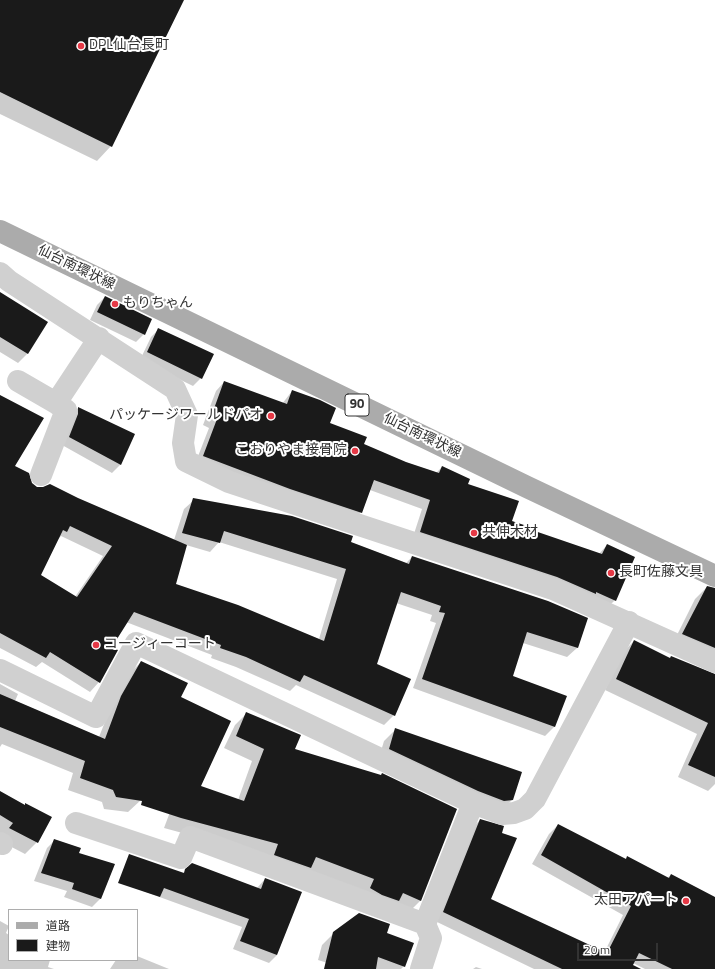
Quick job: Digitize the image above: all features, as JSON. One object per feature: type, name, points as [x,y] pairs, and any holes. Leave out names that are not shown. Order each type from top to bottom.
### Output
[{"type":"main road","name":"仙台南環状線","points":[[0,231],[527,487],[715,576]]},
{"type":"street","points":[[0,273],[9,281],[99,338],[175,389],[187,415],[183,443],[186,461],[229,482],[553,589],[629,622],[711,662],[715,662]]},
{"type":"street","points":[[56,403],[99,338]]},
{"type":"street","points":[[18,381],[66,410],[41,475]]},
{"type":"street","points":[[0,670],[96,717],[136,643],[473,803],[502,814],[514,813],[525,809],[535,800],[629,622]]},
{"type":"street","points":[[424,924],[473,803]]},
{"type":"street","points":[[76,822],[181,858],[190,837],[424,924],[431,938],[421,969]]},
{"type":"building","name":"DPL仙台長町","points":[[0,0],[184,0],[112,147],[0,92]]},
{"type":"building","points":[[0,292],[48,322],[28,354],[0,337]]},
{"type":"building","points":[[105,296],[152,319],[145,335],[97,312]]},
{"type":"building","points":[[158,328],[214,354],[202,379],[147,352]]},
{"type":"building","points":[[224,381],[287,404],[292,390],[320,400],[336,408],[330,423],[367,437],[364,444],[406,462],[439,473],[442,466],[470,479],[468,484],[519,501],[512,521],[530,527],[529,529],[602,554],[607,544],[635,557],[616,601],[557,577],[420,532],[430,500],[374,480],[362,513],[290,489],[203,456],[217,419],[211,417]]},
{"type":"building","points":[[0,395],[44,418],[15,466],[29,473],[32,483],[37,487],[43,487],[50,484],[78,498],[187,545],[176,584],[238,605],[324,641],[346,569],[224,531],[220,543],[182,533],[193,498],[292,516],[353,536],[351,542],[409,564],[412,556],[548,601],[588,618],[578,648],[527,632],[513,676],[567,696],[555,727],[422,679],[445,613],[439,612],[441,606],[401,592],[377,664],[411,679],[395,716],[304,675],[300,682],[246,657],[220,648],[221,645],[134,612],[112,647],[118,650],[100,683],[50,652],[46,658],[0,633]],"holes":[[[70,526],[112,546],[77,597],[41,575],[63,530],[67,532]]]},
{"type":"building","points":[[78,407],[135,434],[121,465],[69,437],[78,414]]},
{"type":"building","points":[[707,586],[715,588],[715,648],[682,634]]},
{"type":"building","points":[[634,640],[670,658],[671,656],[715,674],[715,777],[688,765],[708,723],[616,679]]},
{"type":"building","points":[[141,661],[188,683],[181,697],[231,721],[201,786],[244,801],[264,749],[236,736],[246,712],[301,735],[295,749],[381,775],[382,773],[457,809],[421,901],[403,893],[399,901],[382,895],[370,888],[374,879],[316,857],[311,868],[274,855],[278,844],[181,818],[141,805],[142,801],[116,797],[113,790],[80,778],[85,761],[0,727],[0,694],[105,739],[121,696]]},
{"type":"building","points":[[395,728],[522,772],[513,800],[504,801],[478,791],[389,749]]},
{"type":"building","points":[[0,791],[25,805],[25,803],[52,817],[38,843],[9,828],[13,823],[0,815]]},
{"type":"building","points":[[480,819],[504,826],[502,833],[517,838],[491,899],[607,953],[631,906],[541,855],[558,824],[626,859],[627,856],[669,878],[671,874],[715,897],[715,969],[672,969],[639,953],[633,965],[641,969],[562,969],[443,912]]},
{"type":"building","points":[[54,839],[81,848],[79,853],[115,864],[101,899],[72,889],[74,883],[41,873]]},
{"type":"building","points":[[129,854],[184,873],[185,869],[192,863],[261,889],[265,878],[302,892],[277,955],[240,941],[249,919],[164,888],[160,897],[118,883]]},
{"type":"building","points":[[359,913],[390,924],[387,933],[414,943],[405,967],[378,957],[376,969],[324,969],[333,932]]},
{"type":"place","name":"DPL仙台長町","points":[[81,46]]},
{"type":"place","name":"もりちゃん","points":[[115,304]]},
{"type":"place","name":"パッケージワールドパオ","points":[[271,416]]},
{"type":"place","name":"こおりやま接骨院","points":[[355,451]]},
{"type":"place","name":"共伸木材","points":[[474,533]]},
{"type":"place","name":"長町佐藤文具","points":[[611,573]]},
{"type":"place","name":"コージィーコート","points":[[96,645]]},
{"type":"place","name":"太田アパート","points":[[686,901]]}]
